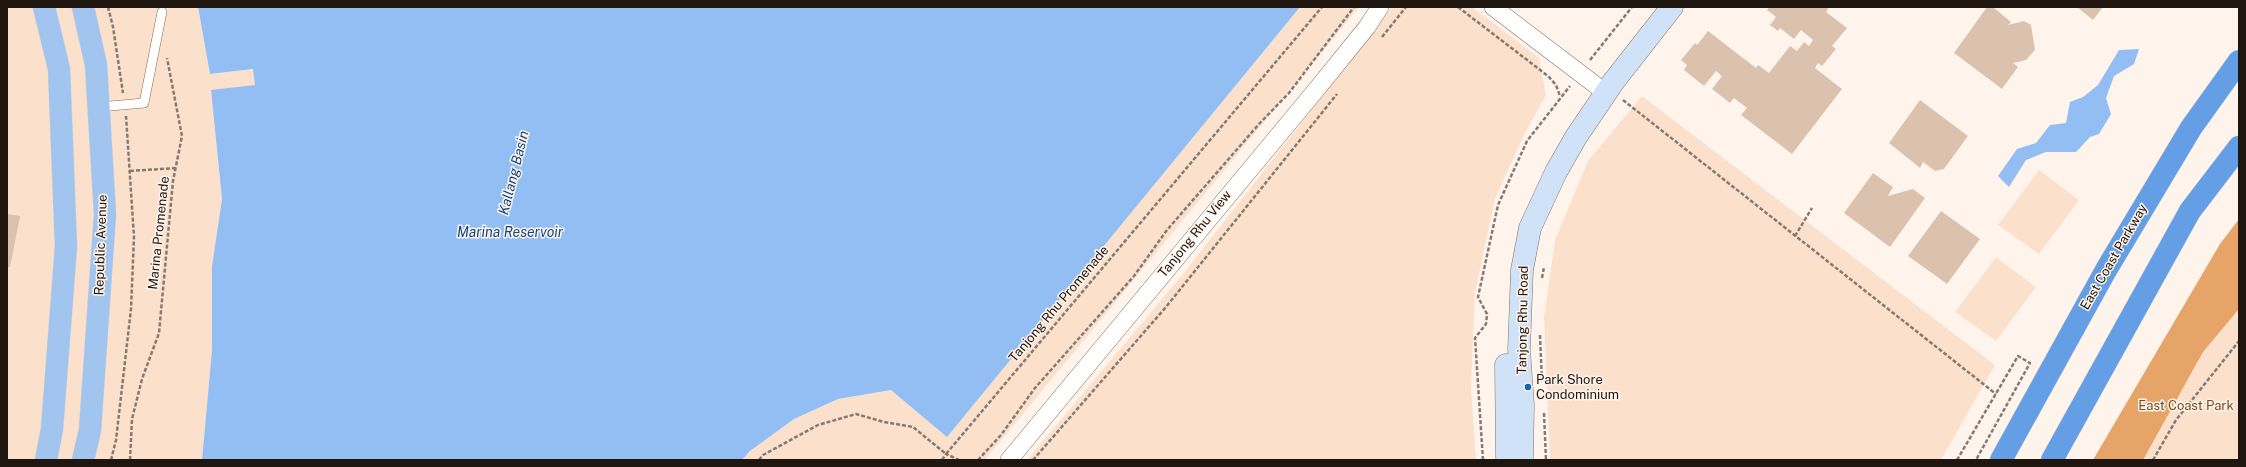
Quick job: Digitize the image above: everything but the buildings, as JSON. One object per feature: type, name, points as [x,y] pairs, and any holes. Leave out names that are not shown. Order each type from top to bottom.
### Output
[{"type":"highway","name":"East Coast Parkway","points":[[2001,460],[2106,270],[2191,128],[2239,61]]},
{"type":"highway","points":[[2052,460],[2190,211],[2239,147]]},
{"type":"main road","points":[[44,7],[59,69],[66,246],[52,429],[46,460]]},
{"type":"main road","name":"Republic Avenue","points":[[83,7],[96,65],[105,214],[90,430],[83,460]]},
{"type":"street","name":"Tanjong Rhu View","points":[[1009,460],[1367,27],[1380,7]]},
{"type":"street","points":[[1494,7],[1608,92]]},
{"type":"street","name":"Tanjong Rhu Road","points":[[1507,460],[1507,281],[1513,251],[1530,197],[1567,130],[1608,92],[1655,7]]},
{"type":"street","name":"Tanjong Rhu Road","points":[[1522,460],[1523,405],[1519,348],[1521,278],[1530,228],[1556,172],[1576,137],[1672,7]]},
{"type":"lane","points":[[99,107],[144,103],[162,12]]},
{"type":"path","points":[[108,7],[113,27],[128,130],[134,237],[130,309],[116,440],[111,460]]},
{"type":"path","name":"Tanjong Rhu Promenade","points":[[942,460],[1322,7]]},
{"type":"path","points":[[978,460],[1001,434],[1035,388],[1134,276],[1167,230],[1259,124],[1289,93],[1354,7]]},
{"type":"path","points":[[1377,44],[1406,7]]},
{"type":"path","points":[[1458,7],[1548,76],[1556,84],[1560,96]]},
{"type":"path","points":[[1590,60],[1632,7]]},
{"type":"path","name":"Marina Promenade","points":[[130,460],[132,419],[142,379],[159,333],[176,168],[182,136],[166,52]]},
{"type":"path","points":[[1608,92],[1795,236],[1996,394]]},
{"type":"path","points":[[1033,460],[1166,307],[1338,93]]},
{"type":"path","points":[[130,171],[176,168]]},
{"type":"path","points":[[1795,236],[1812,208]]},
{"type":"path","points":[[1542,285],[1544,264]]},
{"type":"path","points":[[1540,329],[1542,388]]},
{"type":"path","points":[[2153,460],[2176,420],[2239,341]]},
{"type":"path","points":[[1957,460],[2018,356],[2030,363],[1976,460]]},
{"type":"path","points":[[1544,410],[1546,460]]},
{"type":"path","points":[[760,460],[763,455],[818,424],[856,414],[884,422],[913,427],[946,454],[959,460]]},
{"type":"path","points":[[1481,426],[1483,460]]},
{"type":"green space","points":[[7,7],[198,7],[210,74],[254,69],[255,85],[211,91],[222,199],[212,266],[212,350],[202,460],[7,460]]},
{"type":"green space","points":[[1300,7],[1359,7],[985,460],[742,460],[750,451],[794,419],[838,399],[891,390],[947,436]]},
{"type":"green space","points":[[1392,7],[1472,7],[1539,58],[1546,95],[1525,133],[1495,199],[1475,293],[1471,387],[1476,460],[1027,460],[1183,274]]},
{"type":"green space","points":[[1642,96],[1995,365],[1941,460],[1550,460],[1544,317],[1555,240],[1588,161]]},
{"type":"green space","points":[[2039,170],[2079,200],[2039,254],[1998,225]]},
{"type":"green space","name":"East Coast Park","points":[[2239,219],[2239,460],[2093,460],[2220,244]]},
{"type":"green space","points":[[1996,257],[2036,287],[1996,341],[1955,312]]},
{"type":"shaded area","points":[[2239,219],[2239,309],[2203,352],[2143,460],[2093,460],[2220,244]]},
{"type":"water","name":"Marina Reservoir","points":[[198,7],[1300,7],[947,437],[891,390],[838,399],[794,419],[750,451],[742,460],[202,460],[212,350],[212,266],[222,199],[211,90],[255,85],[253,69],[210,74]]},
{"type":"water","points":[[2139,49],[2134,64],[2114,76],[2106,98],[2111,114],[2099,134],[2090,137],[2076,152],[2046,152],[2026,160],[2009,187],[1998,176],[2017,149],[2036,143],[2050,125],[2066,123],[2070,102],[2083,97],[2098,85],[2119,50]]},
{"type":"place","name":"Park Shore Condominium","points":[[1528,387]]},
{"type":"water label","name":"Kallang Basin","points":[[514,173]]}]
